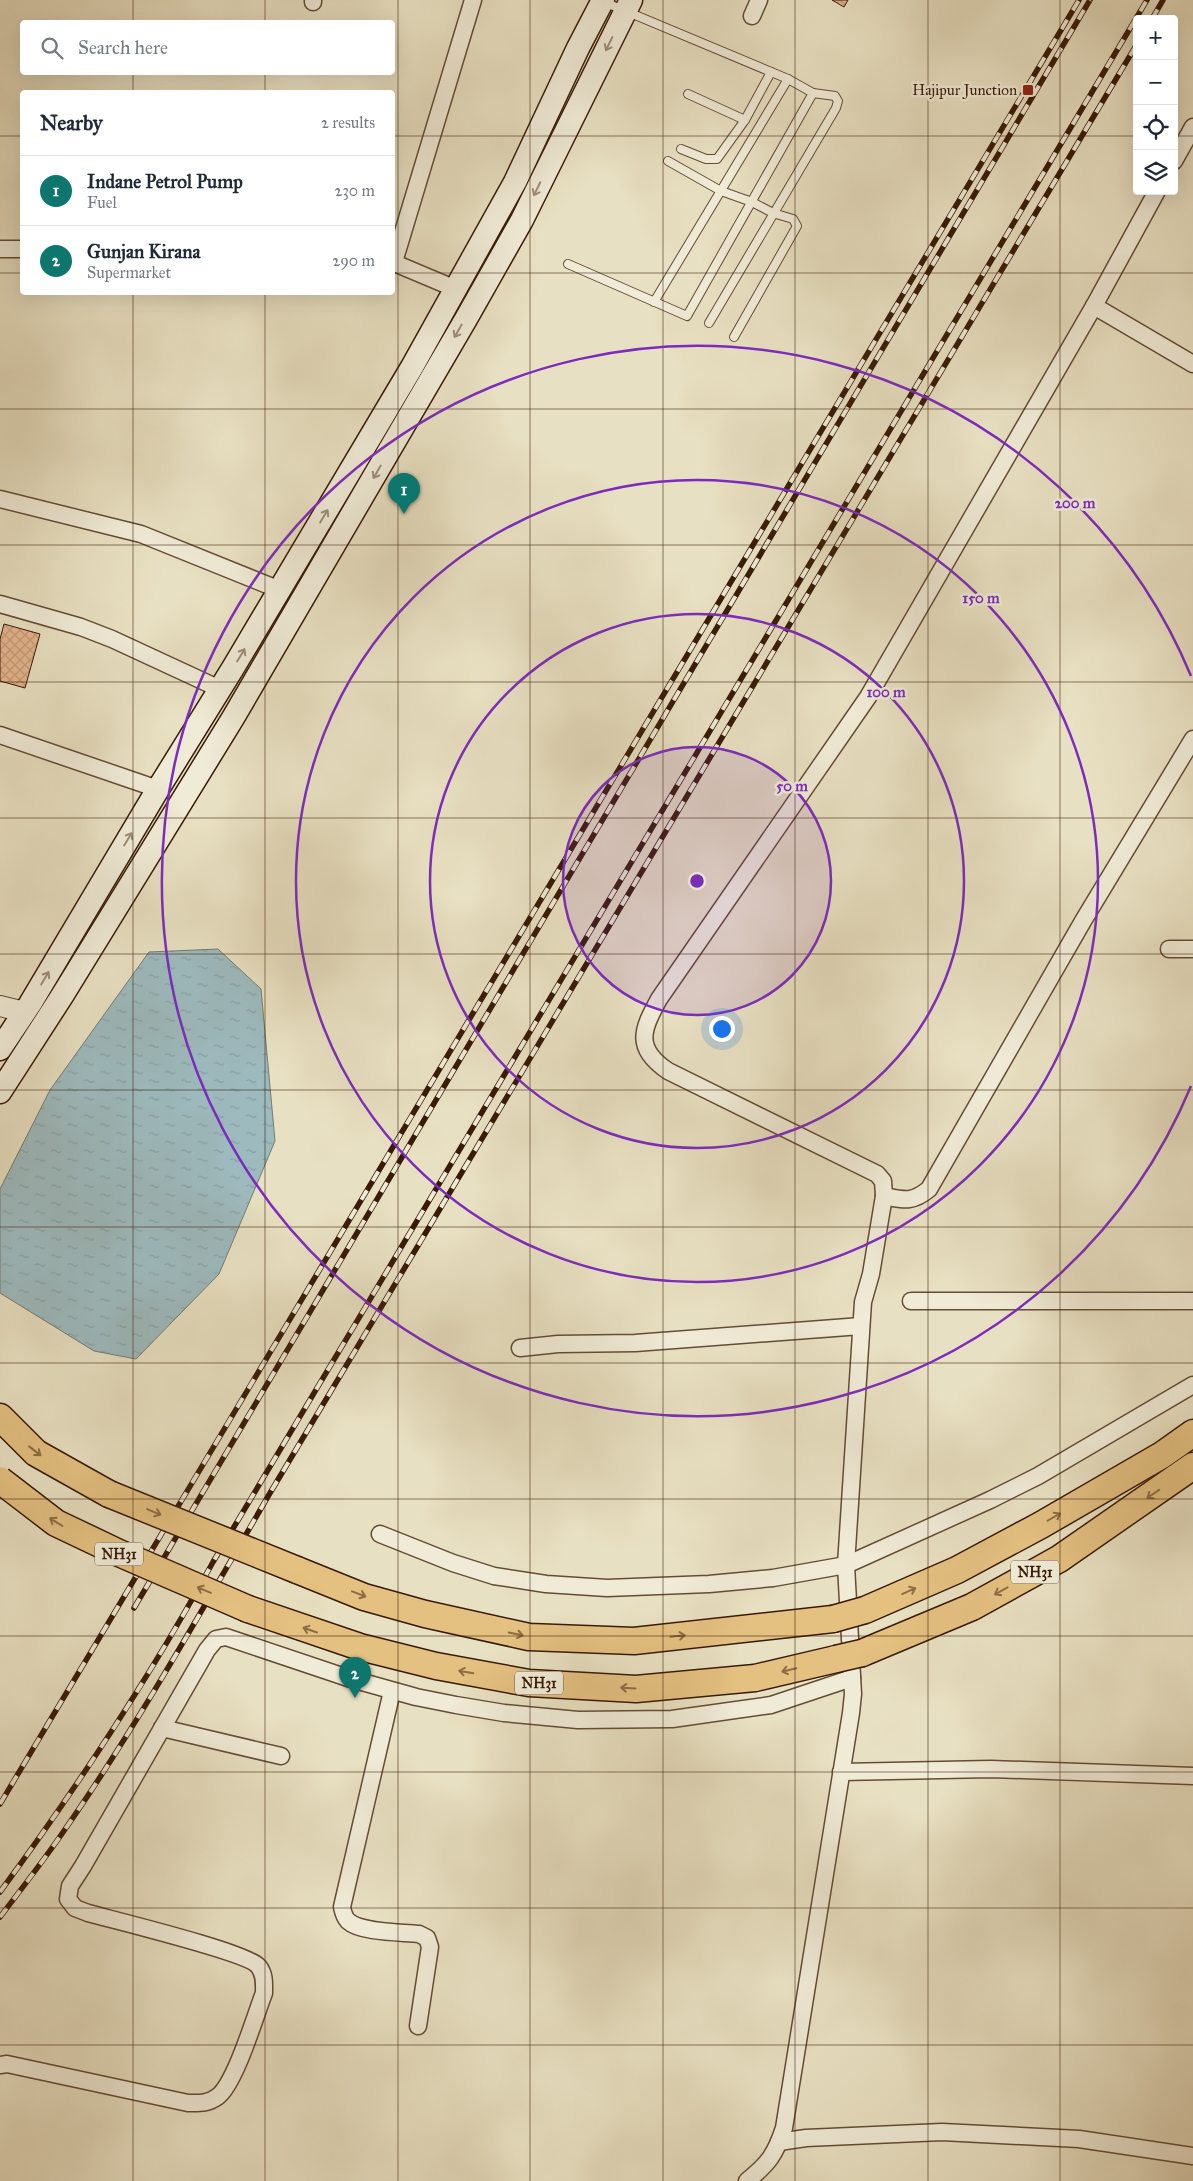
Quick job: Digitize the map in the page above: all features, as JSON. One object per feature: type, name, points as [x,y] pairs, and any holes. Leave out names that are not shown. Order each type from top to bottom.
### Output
[{"type":"highway","name":"NH31","points":[[0,1417],[36,1453],[108,1494],[364,1597],[425,1614],[529,1637],[634,1641],[833,1619],[864,1610],[957,1570],[1162,1454],[1193,1433]]},
{"type":"highway","name":"NH31","points":[[0,1480],[56,1523],[119,1554],[248,1609],[360,1647],[436,1666],[529,1683],[636,1689],[844,1669],[862,1653],[972,1607],[1059,1559],[1193,1466]]},
{"type":"main road","points":[[0,1049],[280,590],[372,435],[515,182],[578,48],[603,1]]},
{"type":"main road","points":[[0,1092],[177,810],[391,448],[522,220],[628,5]]},
{"type":"main road","points":[[372,435],[391,448]]},
{"type":"street","points":[[395,259],[473,0]]},
{"type":"street","points":[[752,16],[759,0]]},
{"type":"street","points":[[1178,154],[1193,127]]},
{"type":"street","points":[[746,2181],[761,2170],[774,2154],[786,2118],[850,1713],[844,1669],[846,1566],[863,1302],[871,1274],[884,1196],[883,1181],[877,1174],[668,1071],[657,1064],[643,1042],[644,1030],[659,999],[868,697],[1094,306],[1156,195]]},
{"type":"street","points":[[0,249],[20,249]]},
{"type":"street","points":[[395,262],[456,289]]},
{"type":"street","points":[[1094,306],[1193,364]]},
{"type":"street","points":[[0,499],[141,534],[280,590]]},
{"type":"street","points":[[0,604],[81,627],[112,639],[220,689]]},
{"type":"street","points":[[0,734],[158,789]]},
{"type":"street","points":[[884,1196],[906,1200],[918,1198],[929,1189],[1083,921],[1193,738]]},
{"type":"street","points":[[1169,949],[1193,949]]},
{"type":"street","points":[[0,1006],[24,1012]]},
{"type":"street","points":[[911,1301],[1193,1301]]},
{"type":"street","points":[[520,1348],[558,1344],[635,1343],[861,1326]]},
{"type":"street","points":[[380,1534],[453,1563],[494,1576],[546,1584],[607,1588],[710,1584],[772,1578],[846,1566],[1038,1476],[1193,1384]]},
{"type":"street","points":[[0,2065],[7,2064],[188,2103],[205,2103],[218,2096],[230,2083],[264,1993],[264,1978],[259,1966],[249,1959],[220,1950],[88,1913],[75,1908],[68,1899],[70,1886],[207,1650],[216,1639],[226,1636],[392,1691],[456,1706],[578,1720],[672,1719],[771,1705],[844,1669]]},
{"type":"street","points":[[392,1691],[342,1907],[343,1915],[348,1922],[360,1927],[420,1934],[427,1938],[430,1947],[418,2026]]},
{"type":"street","points":[[162,1728],[281,1756]]},
{"type":"street","points":[[841,1772],[991,1769],[1193,1776]]},
{"type":"street","points":[[779,2142],[806,2138],[942,2132],[1079,2139],[1193,2156]]},
{"type":"lane","points":[[603,1],[628,5],[788,79],[813,93],[835,96],[838,101],[836,108],[709,323]]},
{"type":"lane","points":[[681,149],[706,159],[718,158],[745,120],[771,72]]},
{"type":"lane","points":[[654,302],[788,79]]},
{"type":"lane","points":[[568,264],[687,316],[813,93]]},
{"type":"lane","points":[[688,94],[745,120]]},
{"type":"lane","points":[[668,162],[720,191],[752,202],[773,213],[793,219],[797,226],[734,337]]},
{"type":"water","points":[[218,949],[261,989],[275,1141],[219,1274],[136,1359],[94,1351],[0,1293],[0,1189],[50,1090],[149,952]]},
{"type":"building","points":[[832,0],[848,0],[844,7]]},
{"type":"building","points":[[4,624],[40,634],[25,688],[0,681],[0,639]]},
{"type":"railway","points":[[0,1804],[1079,0]]},
{"type":"railway","points":[[134,1608],[1090,0]]},
{"type":"railway","points":[[0,1892],[85,1771],[164,1647],[1147,0]]},
{"type":"railway","points":[[1154,15],[1163,0]]},
{"type":"railway","points":[[0,1917],[59,1838],[142,1711],[270,1493],[1133,51]]},
{"type":"place","name":"Hajipur Junction","points":[[1028,90]]},
{"type":"place","name":"Indane Petrol Pump","points":[[404,514]]},
{"type":"place","name":"Gunjan Kirana","points":[[355,1698]]}]
